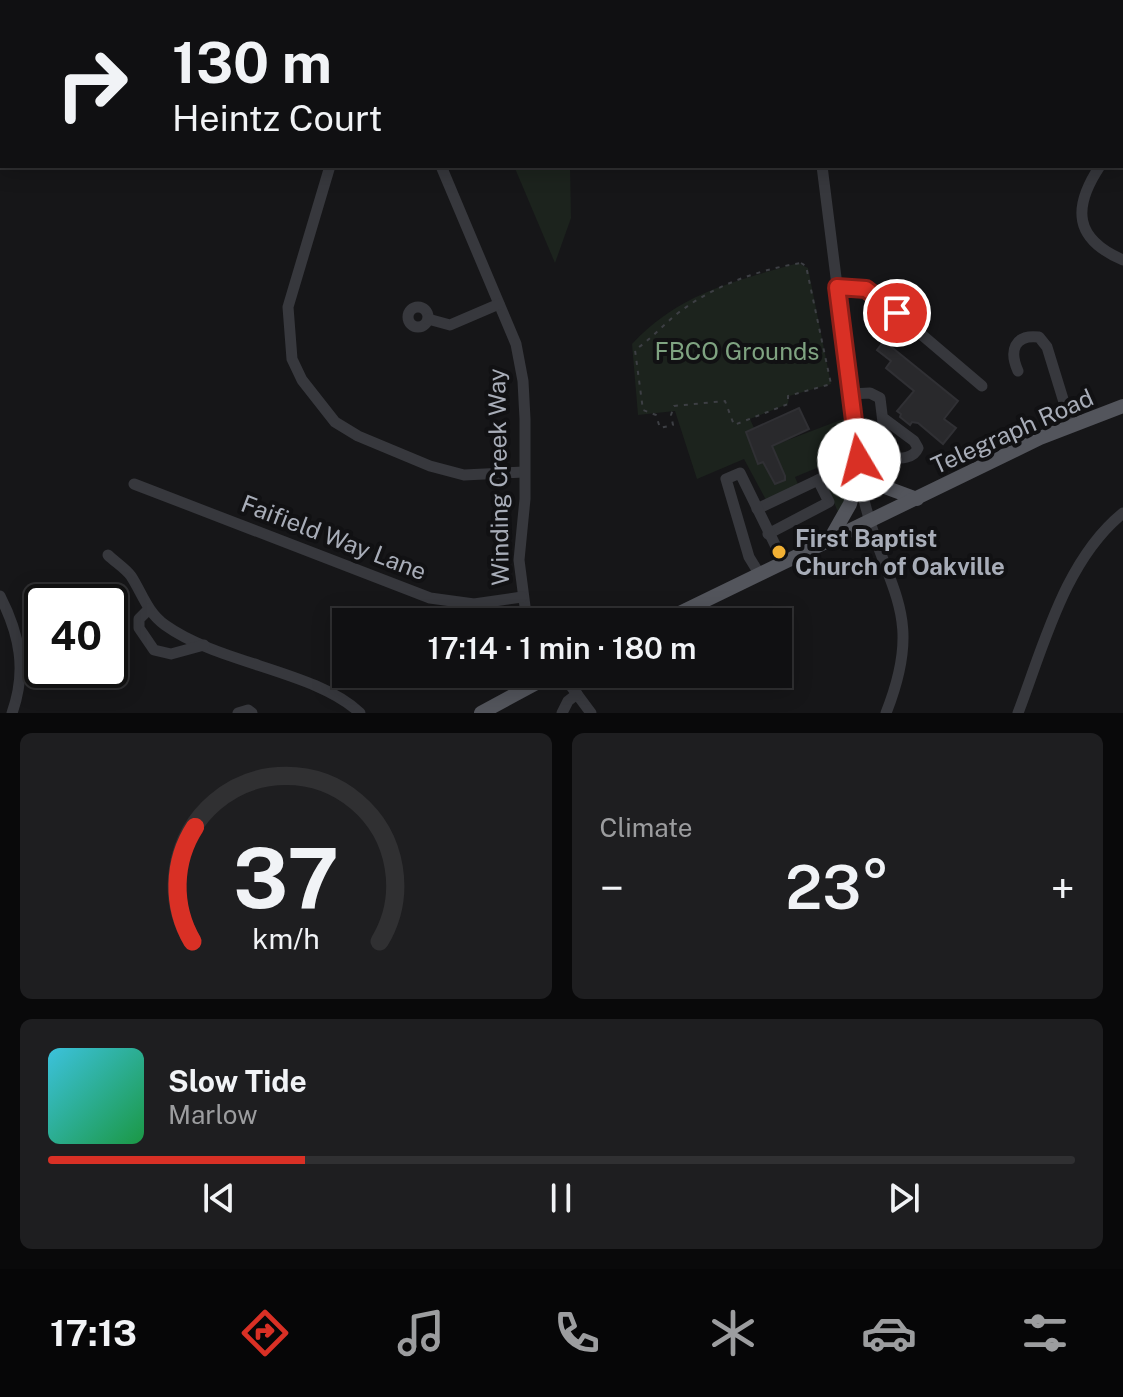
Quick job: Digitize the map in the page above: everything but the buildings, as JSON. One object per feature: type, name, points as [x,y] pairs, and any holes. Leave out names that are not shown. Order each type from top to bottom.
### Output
[{"type":"main road","name":"Telegraph Road","points":[[690,608],[1071,425],[1123,406]]},
{"type":"main road","points":[[860,464],[882,486],[917,499]]},
{"type":"main road","points":[[828,541],[850,504],[860,464]]},
{"type":"main road","points":[[481,713],[527,688]]},
{"type":"street","points":[[329,168],[288,307],[292,359],[302,380],[335,422],[358,436],[430,466],[464,475],[524,472]]},
{"type":"street","name":"Winding Creek Way","points":[[442,168],[516,344],[523,381],[524,517],[519,560],[525,608]]},
{"type":"street","points":[[822,168],[869,522],[897,590],[904,624],[901,670],[886,713]]},
{"type":"street","points":[[1099,168],[1082,203],[1082,220],[1090,238],[1105,252],[1123,260]]},
{"type":"street","points":[[837,287],[866,289],[875,295],[982,386]]},
{"type":"street","points":[[428,319],[450,325],[499,304]]},
{"type":"street","points":[[1018,371],[1012,358],[1016,342],[1023,337],[1039,337],[1047,347],[1071,425]]},
{"type":"street","points":[[850,394],[876,395],[882,403],[883,418]]},
{"type":"street","points":[[757,509],[860,464]]},
{"type":"street","points":[[760,575],[749,557],[726,479],[740,473],[784,563]]},
{"type":"street","points":[[768,534],[829,502],[818,480]]},
{"type":"street","name":"Faifield Way Lane","points":[[134,484],[430,598],[474,604],[522,597]]},
{"type":"street","points":[[1018,713],[1076,566],[1096,539],[1123,513]]},
{"type":"street","points":[[108,555],[129,573],[149,609],[165,625],[204,645],[314,686],[340,698],[360,713]]},
{"type":"street","points":[[0,596],[20,648],[21,676],[12,713]]},
{"type":"street","points":[[149,609],[139,619],[139,628],[154,650],[171,654],[204,645]]},
{"type":"street","points":[[572,688],[591,713]]},
{"type":"street","points":[[562,713],[568,701],[577,694]]},
{"type":"street","points":[[238,713],[248,710],[252,713]]},
{"type":"path","points":[[801,263],[806,266],[831,384],[788,396],[788,404],[743,422],[734,425],[725,401],[711,400],[674,406],[671,415],[673,425],[660,428],[656,415],[643,410],[635,350],[654,337],[675,315],[709,291],[801,263]]},
{"type":"green space","points":[[515,168],[570,168],[571,218],[555,263]]},
{"type":"green space","name":"FBCO Grounds","points":[[798,263],[808,268],[831,384],[789,396],[788,404],[750,419],[754,428],[747,432],[758,464],[763,462],[776,484],[785,480],[785,476],[772,446],[846,418],[850,479],[838,512],[819,467],[795,477],[799,487],[766,500],[744,459],[697,479],[675,411],[638,415],[632,344],[669,312],[709,291]]},
{"type":"place","name":"First Baptist Church of Oakville","points":[[779,552]]},
{"type":"route","points":[[859,460],[837,287],[866,289],[897,313]]}]
